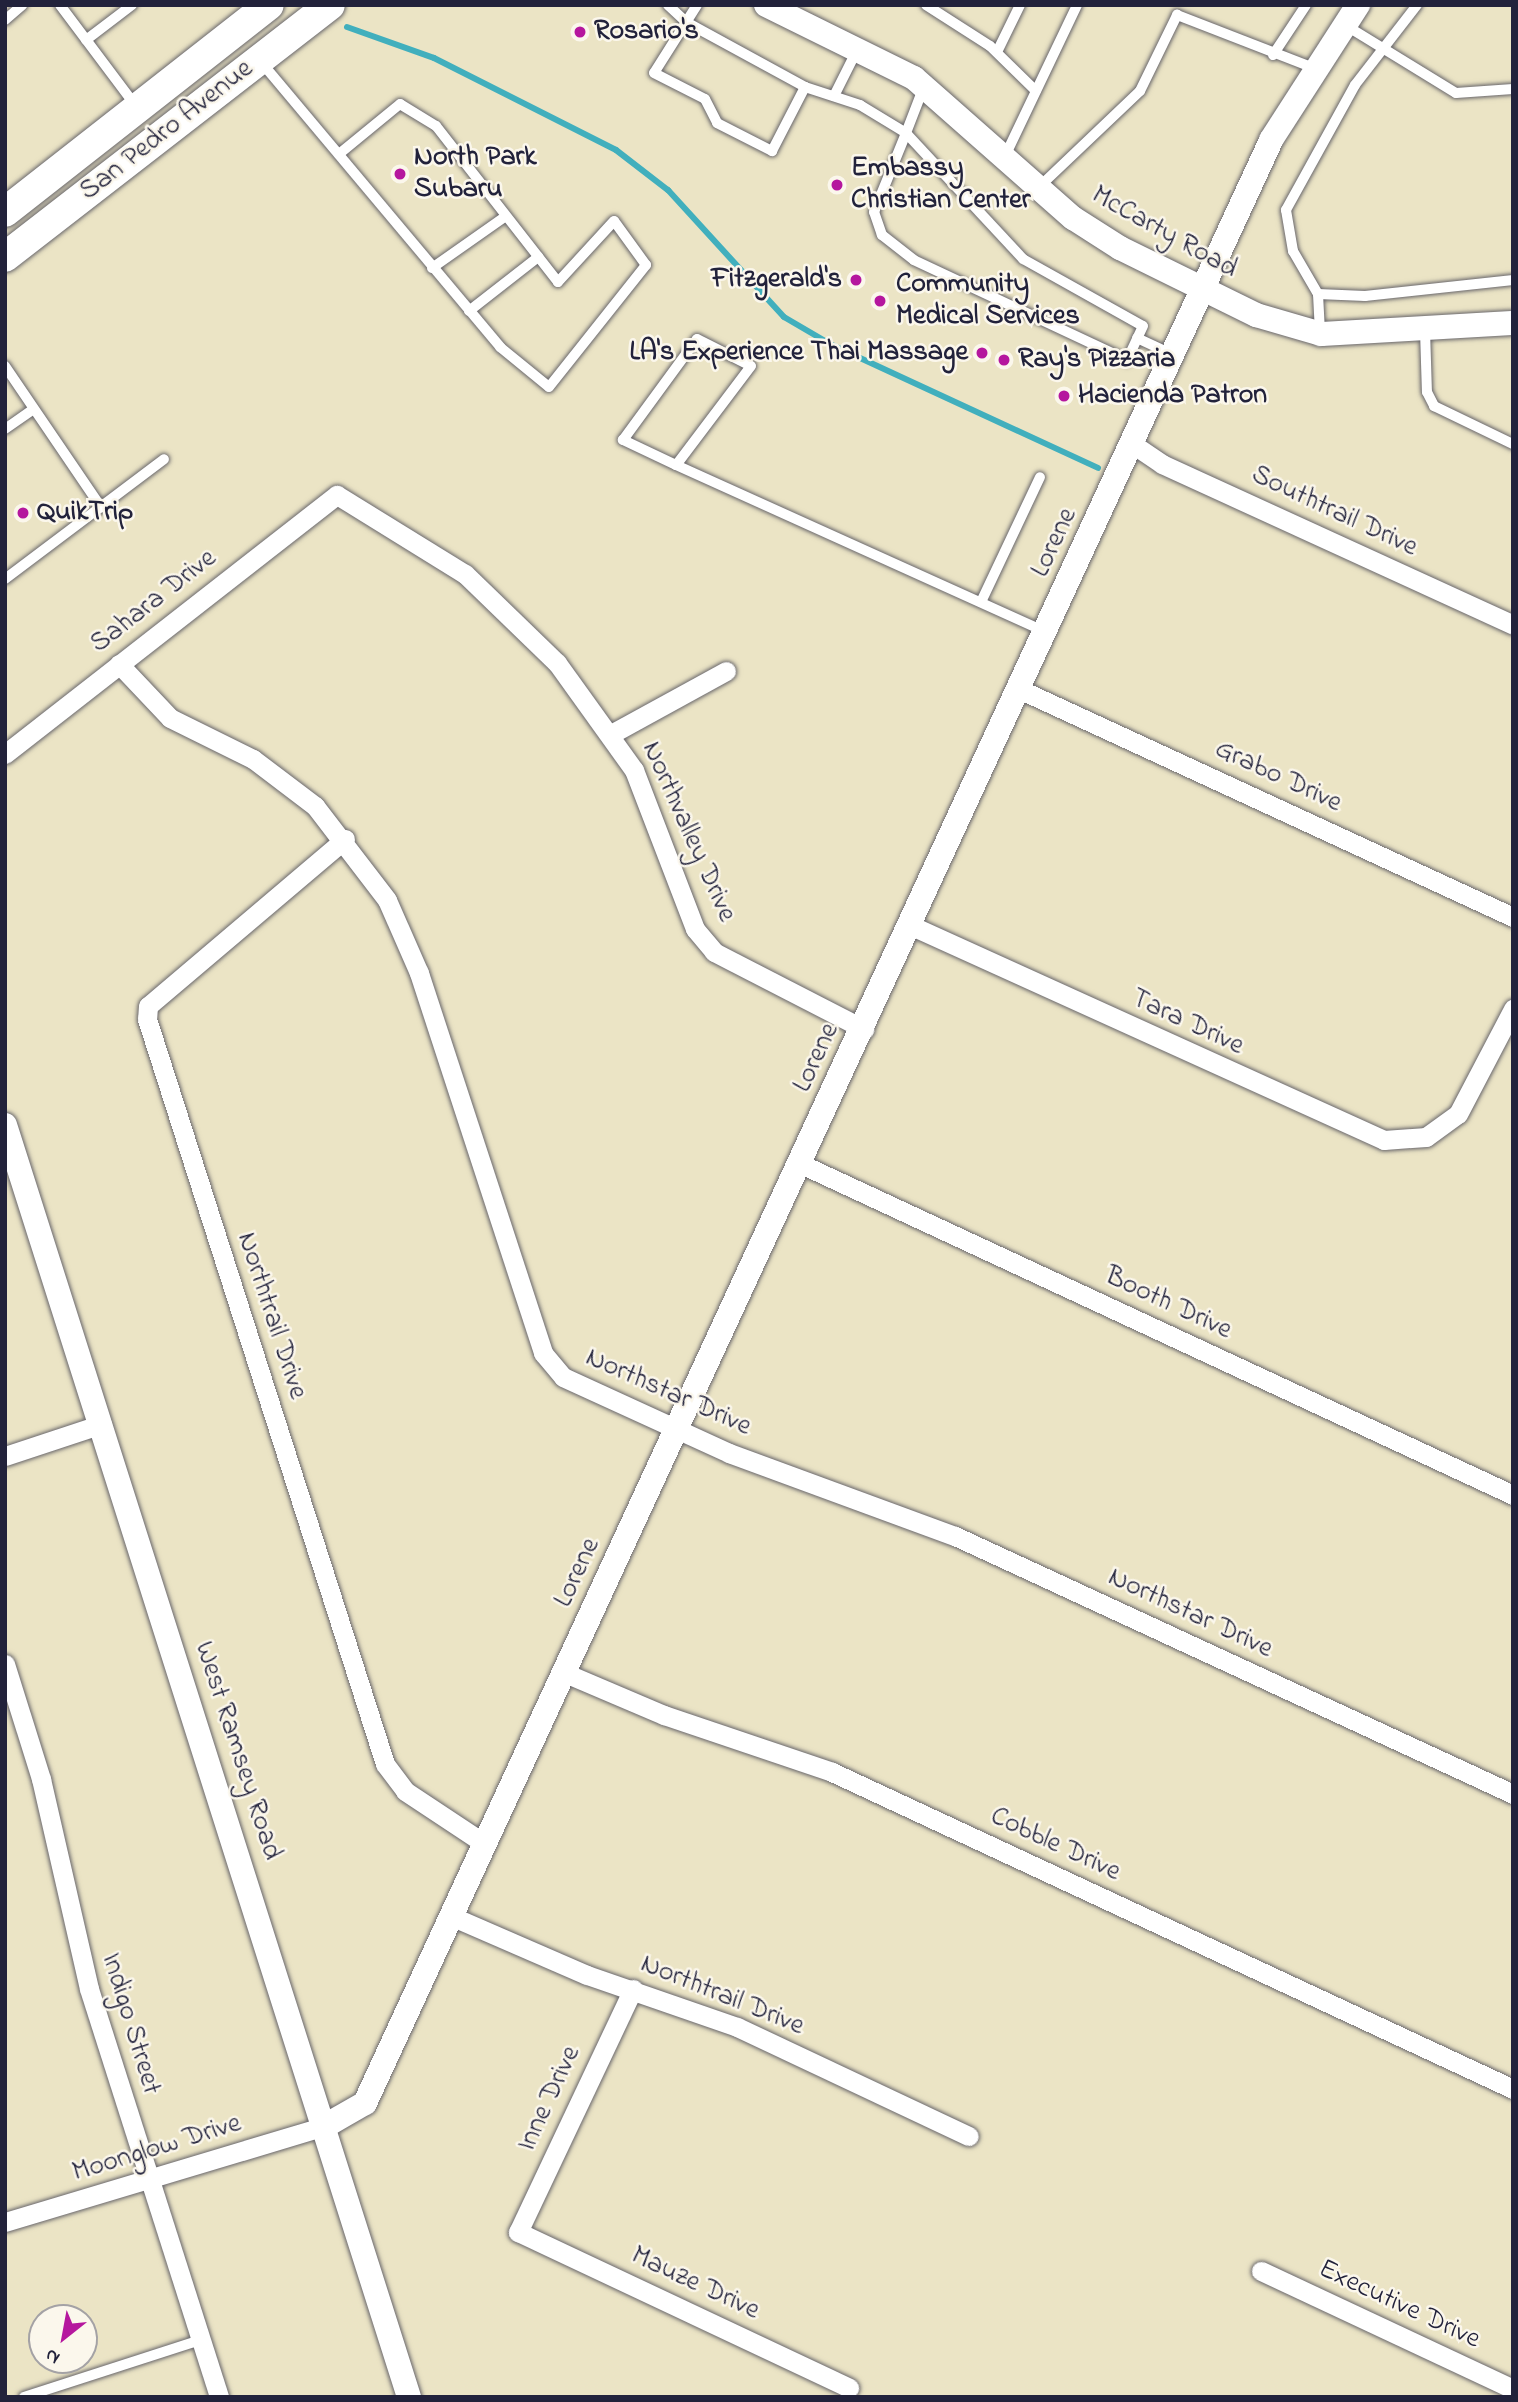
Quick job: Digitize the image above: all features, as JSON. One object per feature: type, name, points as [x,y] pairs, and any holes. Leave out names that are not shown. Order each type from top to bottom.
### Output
[{"type":"main road","name":"San Pedro Avenue","points":[[5,257],[330,5]]},
{"type":"main road","name":"San Pedro Avenue","points":[[8,204],[138,108],[260,8]]},
{"type":"main road","points":[[138,108],[159,138]]},
{"type":"street","name":"McCarty Road","points":[[766,5],[791,11],[925,85],[1006,154],[1037,188],[1119,248],[1204,291],[1321,334],[1513,323]]},
{"type":"street","name":"Lorene","points":[[325,2126],[365,2102],[912,926],[1019,688],[1176,355],[1271,140],[1351,15]]},
{"type":"street","name":"Southtrail Drive","points":[[1134,445],[1162,464],[1513,625]]},
{"type":"street","name":"Sahara Drive","points":[[5,754],[337,495]]},
{"type":"street","name":"Northvalley Drive","points":[[337,495],[454,567],[513,616],[611,734],[662,828],[695,929],[714,952],[864,1028]]},
{"type":"street","name":"Northstar Drive","points":[[119,664],[170,718],[285,781],[345,839],[403,929],[543,1353],[563,1377],[591,1394],[676,1430],[955,1536],[1513,1794]]},
{"type":"street","name":"Northvalley Drive","points":[[611,734],[726,671]]},
{"type":"street","name":"Grabo Drive","points":[[1019,688],[1513,917]]},
{"type":"street","name":"Northtrail Drive","points":[[345,839],[148,1006],[147,1020],[384,1764],[405,1791],[485,1843]]},
{"type":"street","name":"Tara Drive","points":[[912,926],[1363,1135],[1401,1140],[1444,1128],[1489,1064],[1513,1009]]},
{"type":"street","name":"West Ramsey Road","points":[[5,1125],[409,2397]]},
{"type":"street","name":"Booth Drive","points":[[800,1164],[1513,1495]]},
{"type":"street","points":[[5,1457],[102,1424]]},
{"type":"street","name":"Indigo Street","points":[[5,1664],[41,1779],[89,1989],[219,2397]]},
{"type":"street","name":"Cobble Drive","points":[[565,1672],[664,1715],[832,1772],[1513,2089]]},
{"type":"street","name":"Northtrail Drive","points":[[451,1916],[633,1989],[737,2027],[969,2136]]},
{"type":"street","name":"Inne Drive","points":[[518,2232],[633,1989]]},
{"type":"street","name":"Moonglow Drive","points":[[5,2222],[325,2126]]},
{"type":"street","name":"Mauze Drive","points":[[518,2232],[849,2388]]},
{"type":"street","name":"Executive Drive","points":[[1261,2272],[1513,2389]]},
{"type":"lane","points":[[5,20],[22,5]]},
{"type":"lane","points":[[60,5],[138,108]]},
{"type":"lane","points":[[86,40],[132,5]]},
{"type":"lane","points":[[668,5],[685,22],[806,87],[834,96],[906,133],[1023,259],[1143,326],[1127,360],[914,260],[882,236],[874,212],[906,133],[925,85]]},
{"type":"lane","points":[[697,5],[654,72],[705,99],[717,123],[772,151],[806,87]]},
{"type":"lane","points":[[926,5],[997,52],[1036,91]]},
{"type":"lane","points":[[997,52],[1020,5]]},
{"type":"lane","points":[[1006,154],[1077,5]]},
{"type":"lane","points":[[1273,55],[1306,5]]},
{"type":"lane","points":[[1321,334],[1318,294],[1293,251],[1286,210],[1381,49],[1417,5]]},
{"type":"lane","points":[[1037,188],[1140,91],[1177,15],[1273,55],[1316,69]]},
{"type":"lane","points":[[1351,15],[1381,49],[1456,93],[1513,89]]},
{"type":"lane","points":[[834,96],[858,48]]},
{"type":"lane","points":[[259,60],[500,347],[549,387],[646,265],[614,221],[558,282],[436,126],[400,103],[339,154]]},
{"type":"lane","points":[[432,268],[506,216]]},
{"type":"lane","points":[[469,311],[538,257]]},
{"type":"lane","points":[[1318,294],[1365,296],[1513,280]]},
{"type":"lane","points":[[1425,330],[1427,392],[1434,406],[1513,444]]},
{"type":"lane","points":[[1138,338],[1176,355]]},
{"type":"lane","points":[[676,465],[751,366],[697,339],[623,440],[676,465],[1046,632]]},
{"type":"lane","points":[[5,366],[32,410],[101,507]]},
{"type":"lane","points":[[5,429],[32,410]]},
{"type":"lane","points":[[5,579],[164,459]]},
{"type":"lane","points":[[981,602],[1040,477]]},
{"type":"lane","points":[[24,2397],[201,2340]]},
{"type":"waterway","points":[[347,27],[434,58],[616,150],[668,190],[784,317],[832,345],[1098,468]]},
{"type":"place","name":"Rosario's","points":[[580,32]]},
{"type":"place","name":"North Park Subaru","points":[[400,174]]},
{"type":"place","name":"Embassy Christian Center","points":[[837,185]]},
{"type":"place","name":"Fitzgerald's","points":[[856,280]]},
{"type":"place","name":"Community Medical Services","points":[[880,301]]},
{"type":"place","name":"LA's Experience Thai Massage","points":[[982,353]]},
{"type":"place","name":"Ray's Pizzaria","points":[[1004,360]]},
{"type":"place","name":"Hacienda Patron","points":[[1064,396]]},
{"type":"place","name":"QuikTrip","points":[[23,513]]}]
